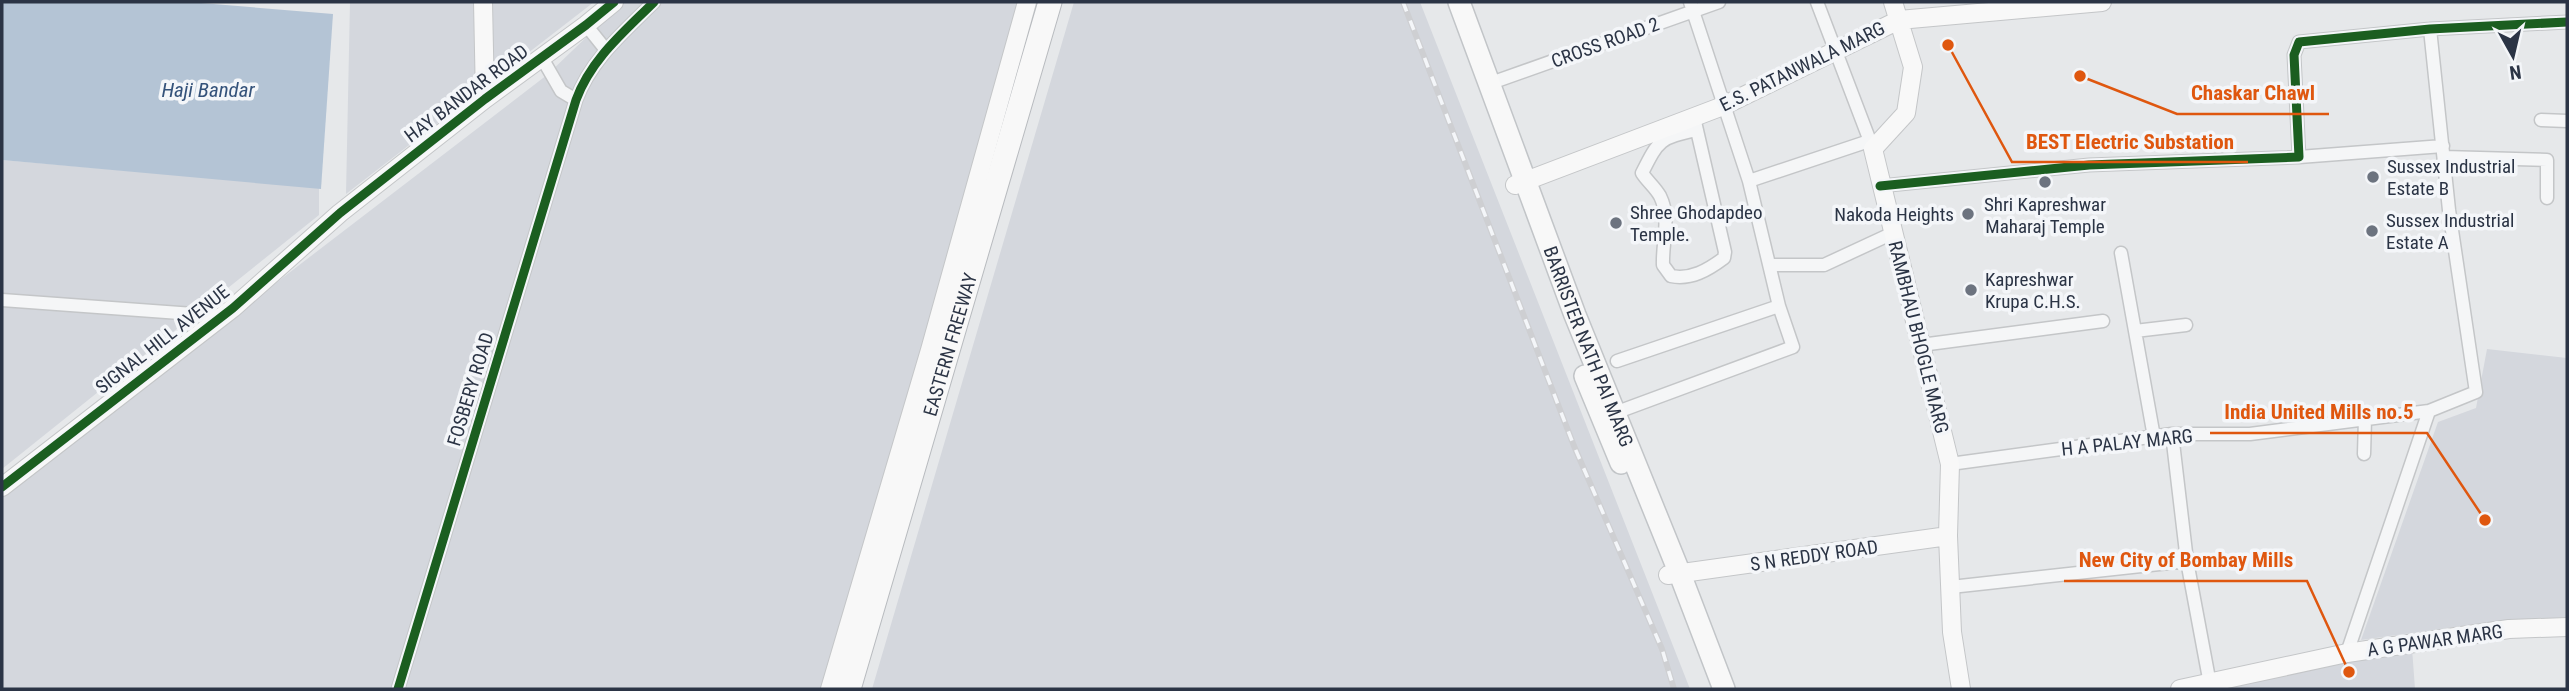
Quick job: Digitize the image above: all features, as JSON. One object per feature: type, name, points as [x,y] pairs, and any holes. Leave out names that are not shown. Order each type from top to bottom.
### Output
[{"type":"highway","name":"EASTERN FREEWAY","points":[[836,689],[1034,2]]},
{"type":"highway","name":"EASTERN FREEWAY","points":[[851,689],[1050,2]]},
{"type":"main road","name":"BARRISTER NATH PAI MARG","points":[[1460,3],[1466,36],[1521,183],[1575,315],[1609,416],[1724,689]]},
{"type":"main road","name":"BARRISTER NATH PAI MARG","points":[[1466,36],[1491,83],[1521,183]]},
{"type":"main road","name":"BARRISTER NATH PAI MARG","points":[[1674,575],[1711,689]]},
{"type":"street","points":[[483,2],[485,99]]},
{"type":"street","name":"HAY BANDAR ROAD","points":[[340,214],[485,99],[614,2]]},
{"type":"street","name":"FOSBERY ROAD","points":[[398,689],[583,81],[606,50],[654,2]]},
{"type":"street","points":[[830,689],[940,314],[1027,2]]},
{"type":"street","points":[[851,689],[1057,2]]},
{"type":"street","name":"CROSS ROAD 2","points":[[1491,83],[1691,6],[1719,2]]},
{"type":"street","points":[[1817,2],[1871,145]]},
{"type":"street","points":[[1749,181],[1871,145],[1906,113],[1913,67],[1893,2]]},
{"type":"street","name":"E.S. PATANWALA MARG","points":[[1521,183],[1695,123],[1723,106],[1899,20],[2102,2]]},
{"type":"street","points":[[1609,416],[1793,347],[1779,306],[1749,181],[1691,6]]},
{"type":"street","points":[[2299,158],[2294,55],[2299,41],[2430,29],[2567,22]]},
{"type":"street","points":[[586,25],[606,50]]},
{"type":"street","points":[[2430,29],[2443,152]]},
{"type":"street","points":[[542,58],[562,91],[576,100]]},
{"type":"street","points":[[2541,120],[2567,121]]},
{"type":"street","points":[[1695,123],[1725,252],[1724,258],[1708,270],[1682,278],[1671,276],[1663,265],[1667,234],[1664,206],[1660,196],[1642,173],[1656,145],[1695,123]]},
{"type":"street","name":"RAMBHAU BHOGLE MARG","points":[[1871,145],[1950,464],[1948,536],[1952,632],[1961,689]]},
{"type":"street","points":[[1880,186],[2089,165],[2443,152],[2547,160],[2547,198]]},
{"type":"street","name":"H A PALAY MARG","points":[[1950,464],[2172,434],[2249,433],[2429,411],[2476,392],[2443,152]]},
{"type":"street","name":"SIGNAL HILL AVENUE","points":[[2,487],[221,316],[340,214]]},
{"type":"street","points":[[1770,265],[1824,265],[1893,233]]},
{"type":"street","points":[[2121,253],[2154,437]]},
{"type":"street","points":[[2,300],[221,316]]},
{"type":"street","points":[[1617,361],[1779,306]]},
{"type":"street","points":[[1921,345],[2103,321]]},
{"type":"street","points":[[2135,331],[2186,325]]},
{"type":"street","points":[[2347,653],[2429,411]]},
{"type":"street","points":[[2364,454],[2365,419]]},
{"type":"street","points":[[2172,434],[2188,561],[2210,684]]},
{"type":"street","name":"S N REDDY ROAD","points":[[1674,575],[1948,536]]},
{"type":"street","points":[[1951,587],[2188,561]]},
{"type":"street","name":"A G PAWAR MARG","points":[[2180,689],[2347,653],[2509,629],[2567,626]]},
{"type":"shaded area","points":[[350,2],[594,2],[346,194]]},
{"type":"shaded area","points":[[623,2],[1029,2],[829,689],[2,689],[2,493],[547,75]]},
{"type":"shaded area","points":[[1074,2],[1420,2],[1690,689],[872,689]]},
{"type":"shaded area","points":[[2,160],[319,187],[319,215],[2,469]]},
{"type":"shaded area","points":[[2487,349],[2567,358],[2567,617],[2483,623],[2361,640],[2438,422],[2476,408]]},
{"type":"shaded area","points":[[2412,648],[2415,689],[2220,689]]},
{"type":"water","name":"Haji Bandar","points":[[2,2],[189,2],[333,14],[321,189],[2,160]]},
{"type":"railway","points":[[1403,2],[1574,446],[1662,649],[1674,689]]},
{"type":"cycle path","points":[[2,487],[233,308],[340,213],[614,2]]},
{"type":"cycle path","points":[[398,689],[576,100],[582,85],[599,59],[654,2]]},
{"type":"cycle path","points":[[1880,186],[2089,165],[2299,157],[2294,55],[2299,42],[2430,29],[2567,22]]},
{"type":"place","name":"BEST Electric Substation","points":[[1948,45]]},
{"type":"place","name":"Chaskar Chawl","points":[[2080,76]]},
{"type":"place","name":"Sussex Industrial Estate B","points":[[2373,177]]},
{"type":"place","name":"Shri Kapreshwar Maharaj Temple","points":[[2045,182]]},
{"type":"place","name":"Nakoda Heights","points":[[1968,214]]},
{"type":"place","name":"Shree Ghodapdeo Temple.","points":[[1616,223]]},
{"type":"place","name":"Sussex Industrial Estate A","points":[[2372,231]]},
{"type":"place","name":"Kapreshwar Krupa C.H.S.","points":[[1971,290]]},
{"type":"place","name":"India United Mills no.5","points":[[2485,520]]},
{"type":"place","name":"New City of Bombay Mills","points":[[2349,672]]}]
